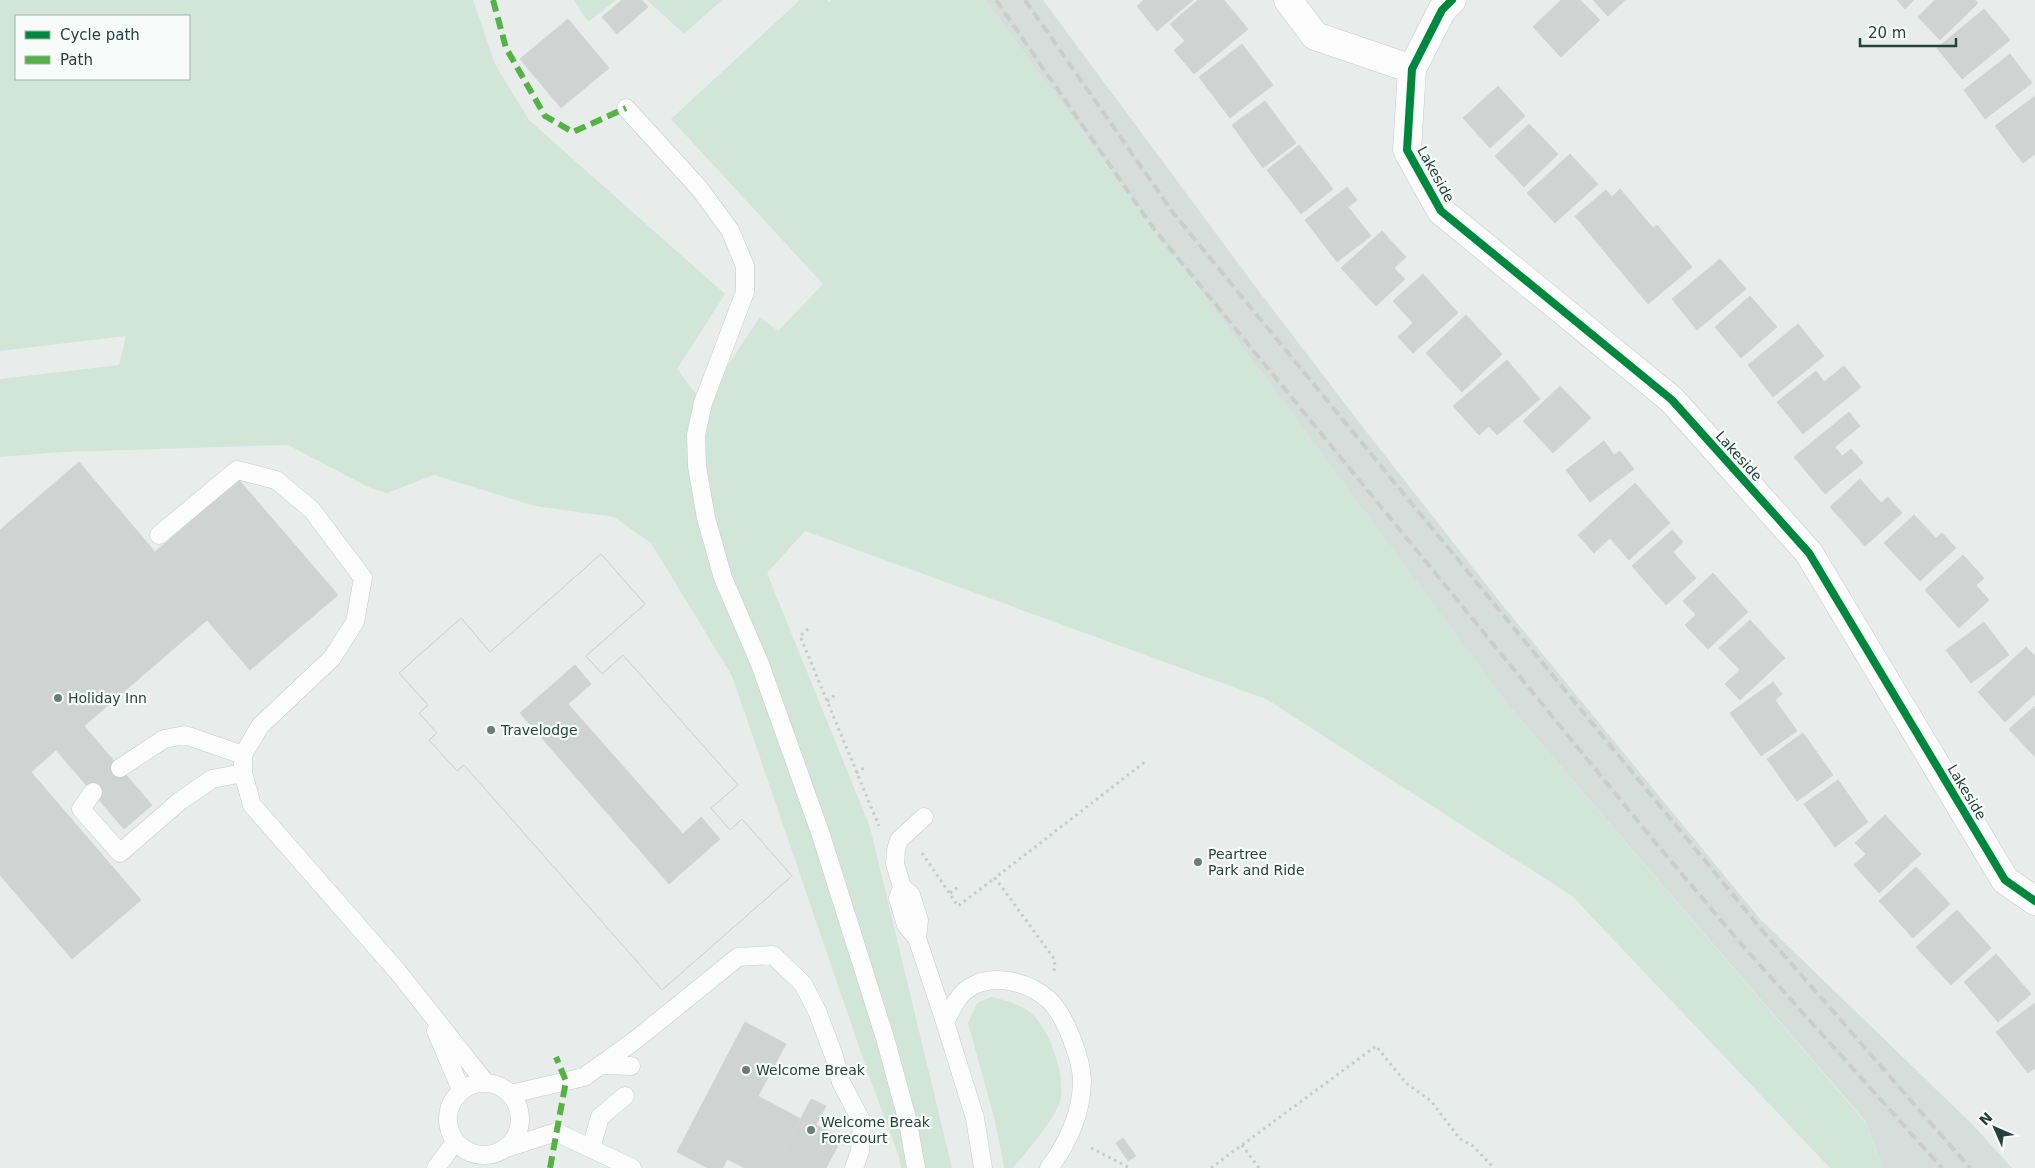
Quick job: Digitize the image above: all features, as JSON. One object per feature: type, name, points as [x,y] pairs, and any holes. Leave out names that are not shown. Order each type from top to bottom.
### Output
[{"type":"street","points":[[1288,0],[1315,36],[1412,69],[1442,10],[1452,0]]},
{"type":"street","name":"Lakeside","points":[[1412,69],[1407,150],[1441,211],[1672,400],[1809,553],[2005,880],[2035,901]]},
{"type":"lane","points":[[626,108],[699,188],[730,230],[745,266],[745,292],[703,403],[696,435],[697,466],[706,518],[724,578],[760,664],[821,835],[885,1038],[908,1122],[916,1168]]},
{"type":"lane","points":[[159,536],[237,470],[276,480],[312,510],[363,578],[355,622],[332,658],[260,726],[243,755],[243,773],[252,805],[398,972],[485,1082]]},
{"type":"lane","points":[[120,768],[164,738],[185,735],[243,755]]},
{"type":"lane","points":[[92,792],[81,809],[120,853],[180,801],[212,779],[243,773]]},
{"type":"lane","points":[[924,817],[899,840],[895,864],[902,887],[898,898],[906,925],[917,938],[975,1118],[982,1168]]},
{"type":"lane","points":[[511,1094],[584,1077],[638,1038],[738,957],[773,955],[803,984],[817,1011],[834,1056],[841,1082],[862,1122],[860,1150],[854,1168]]},
{"type":"lane","points":[[945,1022],[955,1004],[969,988],[992,980],[1015,982],[1034,989],[1050,1001],[1061,1016],[1079,1062],[1082,1079],[1080,1099],[1069,1137],[1049,1168]]},
{"type":"lane","points":[[427,1011],[462,1090]]},
{"type":"lane","points":[[600,1065],[631,1066]]},
{"type":"lane","points":[[826,1068],[841,1082]]},
{"type":"lane","points":[[473,1168],[499,1151],[515,1138],[519,1128],[520,1116],[518,1105],[511,1094],[495,1084],[485,1082],[472,1084],[462,1090],[454,1098],[449,1109],[447,1121],[455,1142],[472,1154],[499,1151],[556,1132],[632,1168]]},
{"type":"lane","points":[[591,1148],[600,1118],[625,1096]]},
{"type":"lane","points":[[436,1168],[455,1142]]},
{"type":"path","points":[[808,629],[800,636],[883,836],[899,840],[920,850],[958,906],[1146,762]]},
{"type":"path","points":[[827,702],[835,695]]},
{"type":"path","points":[[856,773],[864,768]]},
{"type":"path","points":[[995,878],[1055,960],[1050,1001]]},
{"type":"path","points":[[950,893],[958,887]]},
{"type":"path","points":[[1211,1168],[1376,1046],[1406,1083],[1431,1101],[1460,1139],[1473,1146],[1494,1168]]},
{"type":"path","points":[[1069,1137],[1130,1168]]},
{"type":"path","points":[[1242,1145],[1259,1168]]},
{"type":"shaded area","points":[[985,0],[1043,0],[1255,286],[1362,426],[1500,602],[1760,919],[1972,1124],[2012,1168],[1883,1168],[1866,1122],[1507,704]]},
{"type":"green space","points":[[0,0],[473,0],[495,64],[529,120],[725,294],[677,369],[703,403],[760,317],[778,331],[823,284],[671,119],[800,0],[827,0],[829,2],[831,0],[985,0],[1507,704],[1866,1123],[1883,1168],[1830,1168],[1572,896],[1266,699],[805,531],[767,573],[870,827],[952,1168],[901,1168],[899,1157],[868,1073],[732,676],[651,543],[614,517],[535,506],[434,475],[387,493],[368,487],[288,445],[63,452],[0,457],[0,379],[119,365],[126,336],[0,351]]},
{"type":"green space","points":[[574,0],[616,0],[588,22]]},
{"type":"green space","points":[[647,0],[722,0],[684,34]]},
{"type":"green space","points":[[991,997],[1021,1006],[1032,1013],[1042,1026],[1052,1045],[1061,1077],[1059,1106],[1013,1168],[1004,1168],[995,1121],[968,1023],[977,1003]]},
{"type":"building","points":[[622,0],[642,0],[648,7],[617,34],[602,17]]},
{"type":"building","points":[[1144,0],[1193,0],[1157,31],[1137,6]]},
{"type":"building","points":[[1198,0],[1224,0],[1248,29],[1194,74],[1174,50],[1185,41],[1170,24]]},
{"type":"building","points":[[1561,0],[1580,0],[1600,20],[1561,57],[1533,27]]},
{"type":"building","points":[[1593,0],[1625,0],[1608,16]]},
{"type":"building","points":[[1897,0],[1914,0],[1905,9]]},
{"type":"building","points":[[1935,0],[1975,0],[1978,3],[1940,40],[1918,17]]},
{"type":"building","points":[[1984,9],[2010,40],[1962,79],[1937,48]]},
{"type":"building","points":[[568,19],[609,68],[561,108],[520,59]]},
{"type":"building","points":[[1242,44],[1273,85],[1230,118],[1199,77]]},
{"type":"building","points":[[2010,54],[2032,83],[1985,119],[1964,90]]},
{"type":"building","points":[[1498,86],[1525,116],[1490,148],[1463,118]]},
{"type":"building","points":[[2035,96],[2035,154],[2023,163],[1995,126]]},
{"type":"building","points":[[1265,101],[1296,143],[1263,168],[1232,125]]},
{"type":"building","points":[[1529,124],[1558,154],[1524,187],[1495,156]]},
{"type":"building","points":[[1299,145],[1333,189],[1301,214],[1267,170]]},
{"type":"building","points":[[1570,154],[1598,184],[1555,223],[1527,193]]},
{"type":"building","points":[[1347,187],[1357,200],[1348,207],[1371,236],[1337,262],[1305,220]]},
{"type":"building","points":[[1620,189],[1653,228],[1657,225],[1692,267],[1648,304],[1575,216],[1606,190],[1612,197]]},
{"type":"building","points":[[1382,231],[1406,257],[1394,268],[1405,279],[1376,306],[1341,268]]},
{"type":"building","points":[[1720,259],[1746,289],[1697,330],[1672,299]]},
{"type":"building","points":[[1423,274],[1458,313],[1413,353],[1398,337],[1413,323],[1393,301]]},
{"type":"building","points":[[1750,296],[1777,327],[1741,358],[1715,327]]},
{"type":"building","points":[[1466,315],[1502,354],[1462,392],[1426,353]]},
{"type":"building","points":[[1798,324],[1824,356],[1773,397],[1748,365]]},
{"type":"building","points":[[1507,360],[1540,399],[1497,435],[1489,426],[1479,435],[1453,406]]},
{"type":"building","points":[[1844,366],[1861,387],[1803,434],[1777,402],[1816,371],[1824,382]]},
{"type":"building","points":[[1560,386],[1591,418],[1553,453],[1523,421]]},
{"type":"building","points":[[1849,412],[1860,426],[1835,447],[1842,456],[1851,449],[1863,463],[1825,494],[1794,457]]},
{"type":"building","points":[[1604,441],[1614,455],[1620,451],[1634,469],[1590,502],[1566,470]]},
{"type":"building","name":"Holiday Inn","points":[[79,462],[155,552],[239,480],[338,595],[250,670],[207,620],[84,726],[152,805],[124,829],[56,750],[31,772],[141,900],[72,959],[0,875],[0,530]]},
{"type":"building","points":[[1860,479],[1881,503],[1888,497],[1902,513],[1865,546],[1830,507]]},
{"type":"building","points":[[1635,483],[1670,523],[1629,560],[1610,538],[1594,553],[1578,535]]},
{"type":"building","points":[[1914,515],[1936,538],[1942,533],[1956,548],[1920,581],[1884,543]]},
{"type":"building","points":[[1672,530],[1683,542],[1673,552],[1696,578],[1666,605],[1632,566]]},
{"type":"building","points":[[601,554],[645,604],[586,656],[602,674],[623,655],[738,785],[711,808],[730,830],[742,819],[792,876],[662,990],[464,765],[457,771],[429,740],[437,733],[419,713],[428,705],[399,673],[461,618],[490,652]],"holes":[[[575,665],[591,684],[568,704],[683,834],[701,817],[720,839],[669,884],[520,713]]]},
{"type":"building","points":[[601,554],[645,604],[586,656],[602,674],[623,655],[738,785],[711,808],[730,830],[742,819],[792,876],[662,990],[464,765],[457,771],[429,740],[437,733],[419,713],[428,705],[399,673],[461,618],[490,652]]},
{"type":"building","points":[[1963,555],[1984,578],[1976,585],[1989,600],[1959,628],[1925,590]]},
{"type":"building","points":[[1713,573],[1748,612],[1708,649],[1685,625],[1696,615],[1683,601]]},
{"type":"building","points":[[1750,620],[1785,658],[1740,700],[1725,684],[1740,670],[1719,648]]},
{"type":"building","points":[[1984,622],[2009,655],[1971,683],[1946,650]]},
{"type":"building","points":[[2026,647],[2035,656],[2035,694],[2005,722],[1978,692]]},
{"type":"building","points":[[1773,682],[1782,694],[1775,700],[1797,731],[1761,756],[1730,713]]},
{"type":"building","points":[[2035,706],[2035,757],[2009,729]]},
{"type":"building","points":[[1803,733],[1833,775],[1797,801],[1767,759]]},
{"type":"building","points":[[1838,780],[1868,822],[1835,847],[1804,804]]},
{"type":"building","points":[[1885,815],[1921,854],[1879,893],[1854,865],[1866,854],[1855,843]]},
{"type":"building","points":[[1916,867],[1950,904],[1913,938],[1879,901]]},
{"type":"building","points":[[1957,910],[1991,948],[1951,985],[1916,947]]},
{"type":"building","points":[[1996,954],[2031,994],[1998,1022],[1964,982]]},
{"type":"building","points":[[2035,1003],[2035,1068],[2028,1073],[1996,1032]]},
{"type":"building","name":"Welcome Break","points":[[745,1022],[786,1044],[758,1096],[801,1119],[775,1168],[745,1168],[727,1159],[723,1168],[708,1168],[677,1152]]},
{"type":"building","name":"Welcome Break Forecourt","points":[[811,1099],[826,1106],[816,1125],[842,1138],[826,1168],[775,1168]]},
{"type":"building","points":[[1123,1138],[1136,1156],[1128,1161],[1116,1143]]},
{"type":"railway","points":[[996,0],[1154,229],[1659,847],[1742,945],[1942,1168]]},
{"type":"railway","points":[[1025,0],[1174,214],[1761,929],[1970,1168]]},
{"type":"marked path","points":[[493,0],[506,48],[545,116],[573,132],[626,108]]},
{"type":"marked path","points":[[550,1168],[566,1081],[556,1057]]},
{"type":"cycle path","points":[[1452,0],[1442,10],[1412,69],[1407,150],[1441,211],[1672,400],[1809,553],[2005,880],[2035,901]]},
{"type":"place","name":"Holiday Inn","points":[[58,698]]},
{"type":"place","name":"Travelodge","points":[[491,730]]},
{"type":"place","name":"Peartree Park and Ride","points":[[1198,862]]},
{"type":"place","name":"Welcome Break","points":[[746,1070]]},
{"type":"place","name":"Welcome Break Forecourt","points":[[811,1130]]}]
